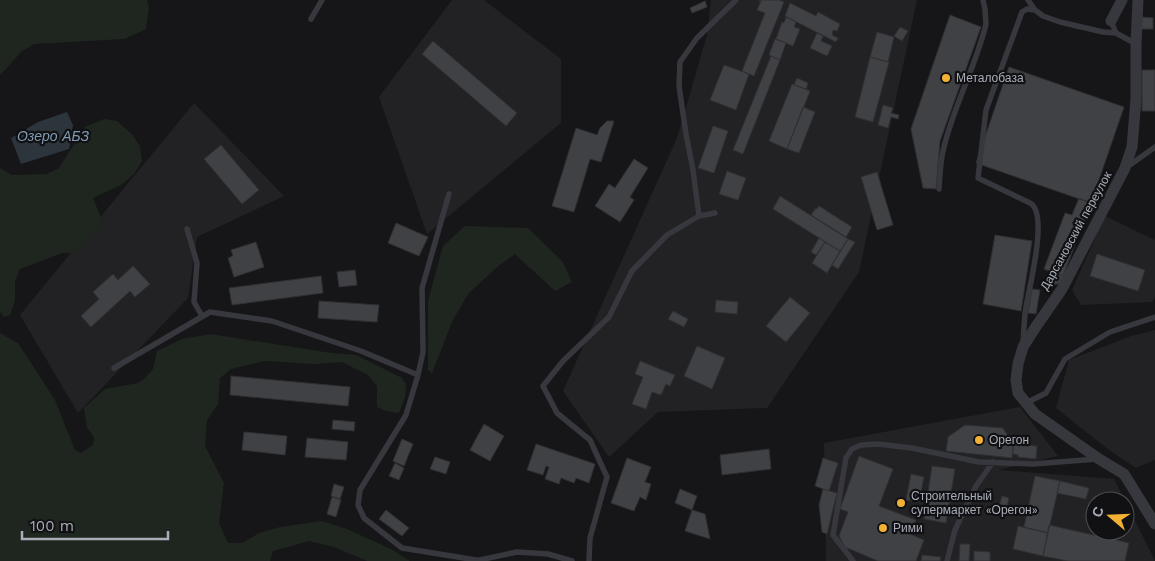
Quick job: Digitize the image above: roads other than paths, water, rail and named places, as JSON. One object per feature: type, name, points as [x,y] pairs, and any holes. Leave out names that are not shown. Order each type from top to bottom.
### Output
[{"type":"street","points":[[1111,21],[1122,0]]},
{"type":"street","name":"Дарсановский переулок","points":[[1138,0],[1136,99],[1132,147],[1125,168],[1062,289],[1023,347],[1016,380],[1018,392],[1035,414],[1099,459],[1124,474],[1155,524]]},
{"type":"lane","points":[[310,20],[322,0]]},
{"type":"lane","points":[[699,216],[679,86],[680,62],[697,38],[736,0]]},
{"type":"lane","points":[[939,189],[940,165],[946,140],[986,24],[982,0]]},
{"type":"lane","points":[[1028,0],[1035,10],[1043,16],[1060,22],[1103,32],[1116,33],[1136,44]]},
{"type":"lane","points":[[1023,347],[1025,309],[1038,237],[1038,217],[1034,204],[978,178],[986,110],[1022,12],[1027,9],[1035,10]]},
{"type":"lane","points":[[1111,21],[1116,33]]},
{"type":"lane","points":[[1125,168],[1155,147]]},
{"type":"lane","points":[[448,194],[422,288],[423,352],[418,375],[406,415],[360,490],[358,505],[364,518],[402,548],[475,561],[517,552],[548,554],[572,561]]},
{"type":"lane","points":[[589,561],[590,538],[607,477],[590,440],[557,413],[543,386],[563,361],[609,317],[632,272],[667,235],[699,216],[715,213]]},
{"type":"lane","points":[[186,229],[197,263],[194,302],[202,316]]},
{"type":"lane","points":[[114,368],[210,312],[272,321],[361,351],[418,375]]},
{"type":"lane","points":[[1026,403],[1046,393],[1065,359],[1110,332],[1155,317]]},
{"type":"lane","points":[[853,561],[833,535],[846,458],[852,449],[861,445],[878,444],[912,448],[979,462],[1033,464],[1099,459]]},
{"type":"lane","points":[[947,561],[955,530],[976,486],[993,462]]},
{"type":"water","name":"Озеро АБЗ","points":[[67,112],[73,125],[69,149],[21,164],[11,138],[38,122]]},
{"type":"place","name":"Металобаза","points":[[946,78]]},
{"type":"place","name":"Орегон","points":[[979,440]]},
{"type":"place","name":"Строительный супермаркет «Орегон»","points":[[901,503]]},
{"type":"place","name":"Рими","points":[[883,528]]}]
